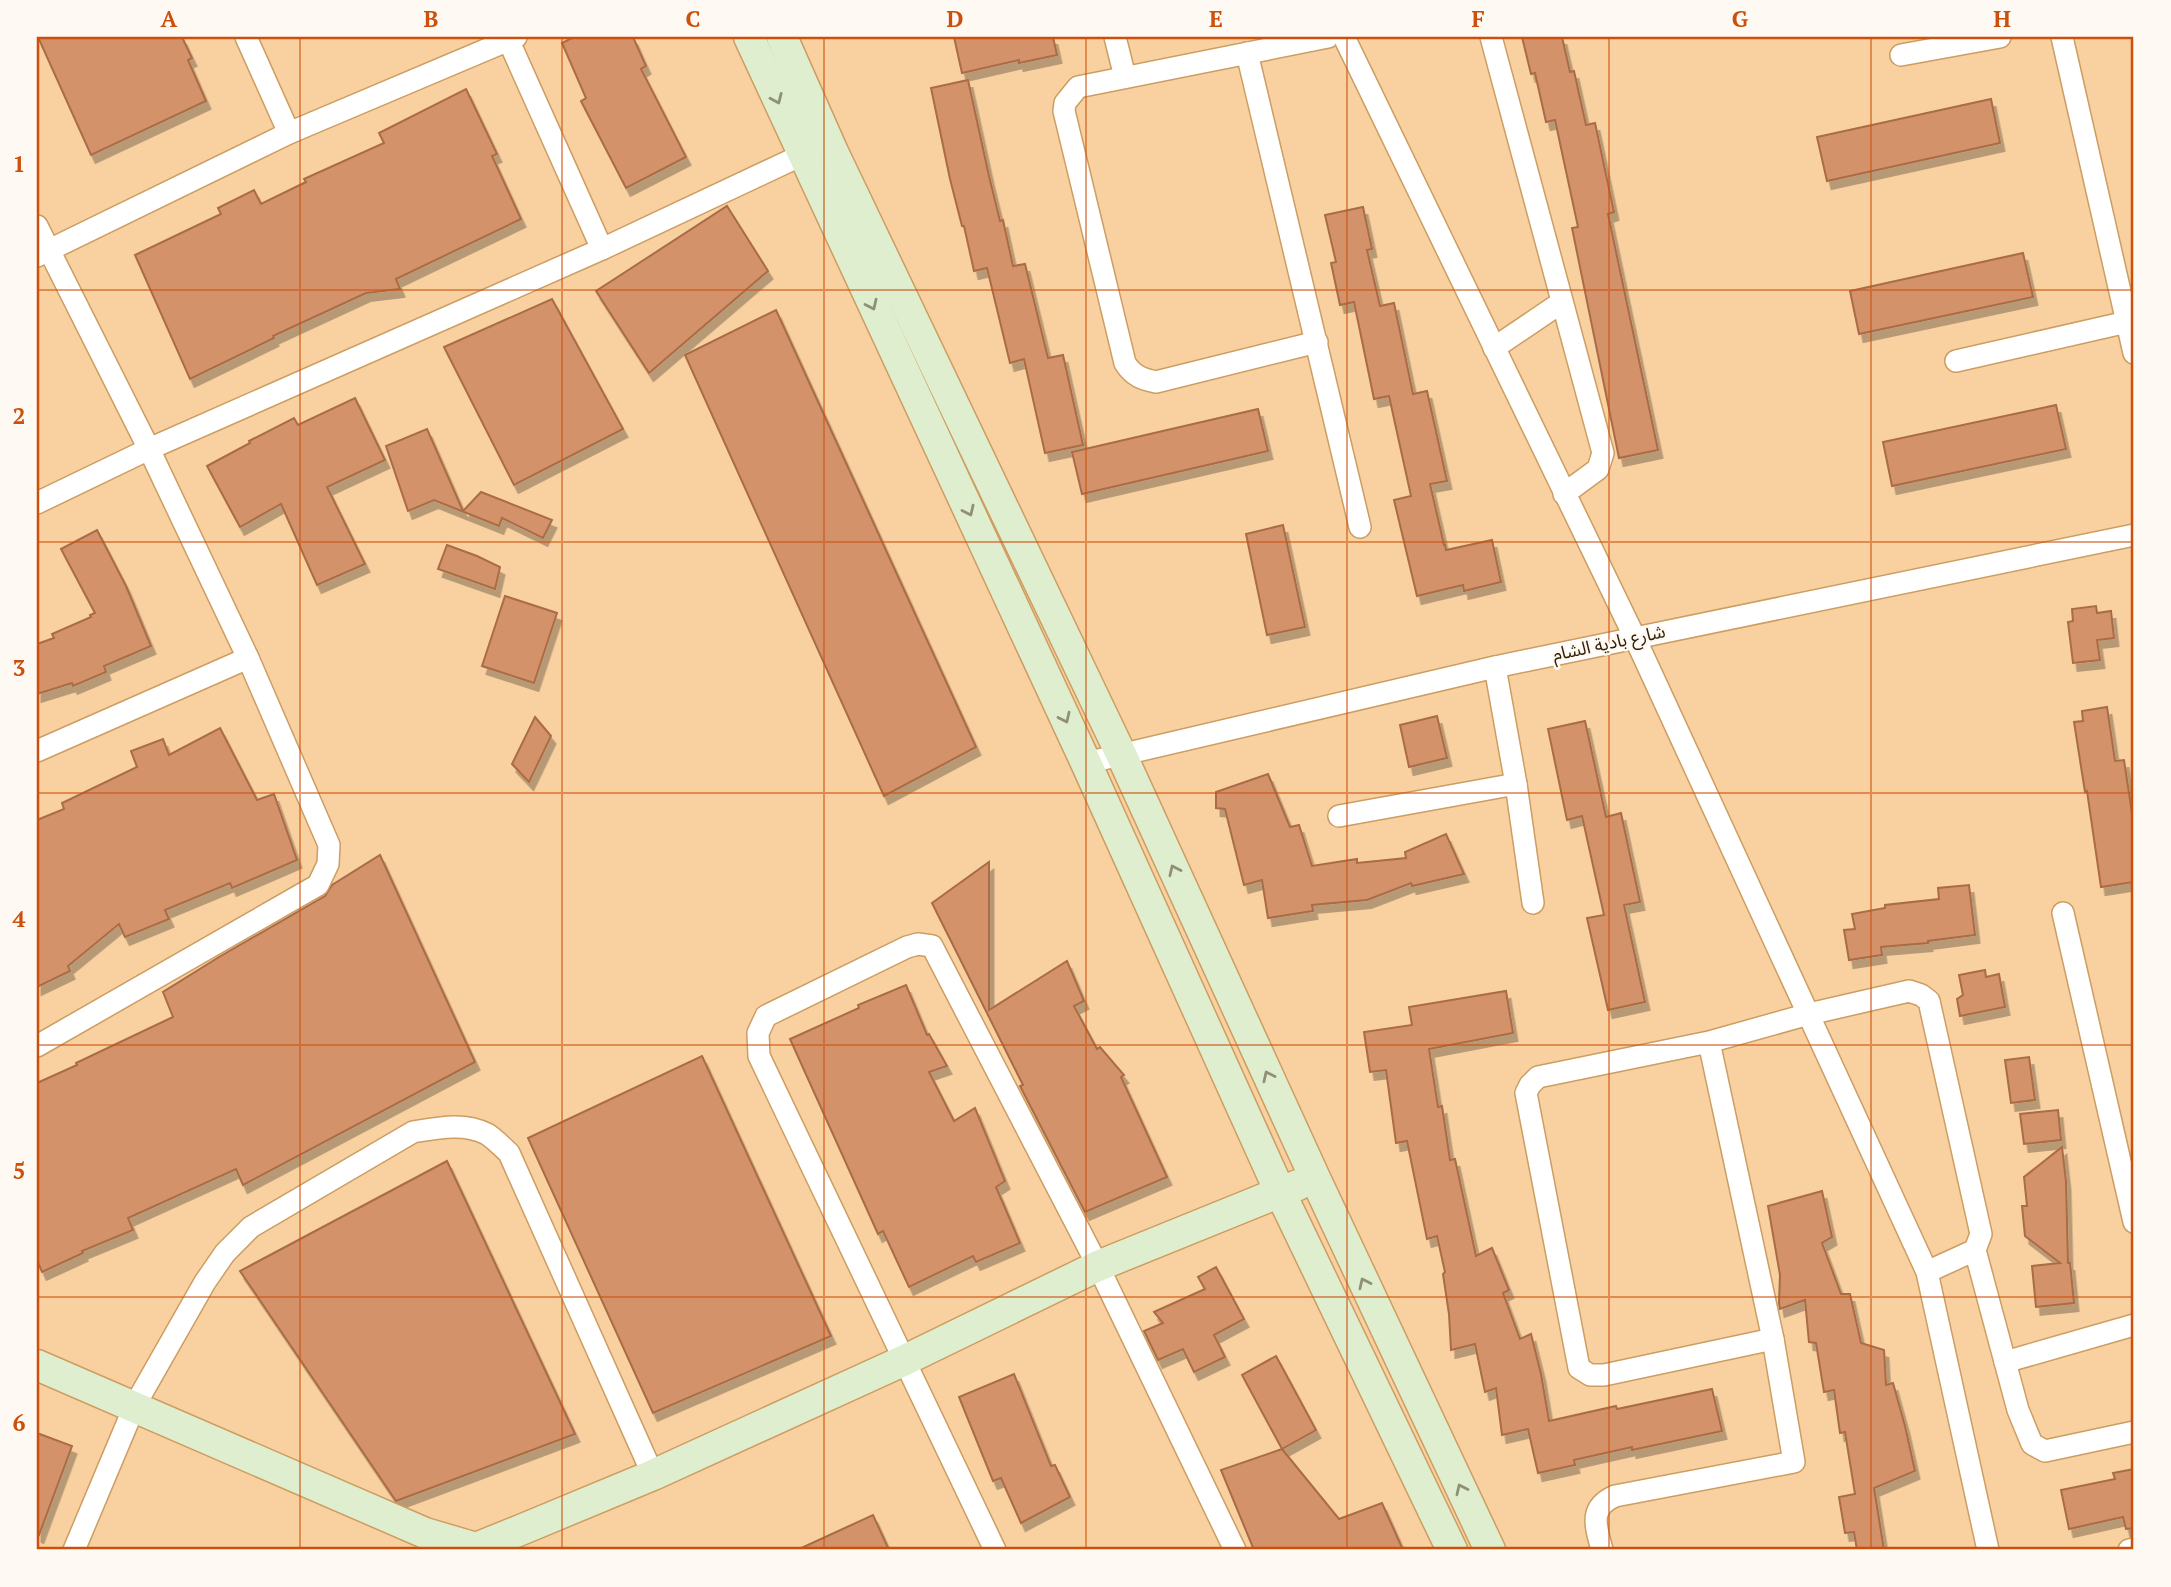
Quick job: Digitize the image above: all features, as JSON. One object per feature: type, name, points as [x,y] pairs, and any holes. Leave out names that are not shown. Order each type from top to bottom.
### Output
[{"type":"street","points":[[246,37],[289,134]]},
{"type":"street","points":[[748,37],[1086,763],[1280,1192],[1447,1549]]},
{"type":"street","points":[[782,37],[833,152],[1121,754],[1315,1178],[1490,1550]]},
{"type":"street","points":[[1115,37],[1125,77]]},
{"type":"street","points":[[1317,342],[1156,382],[1141,379],[1129,370],[1125,363],[1064,111],[1065,103],[1077,88],[1328,37]]},
{"type":"street","points":[[1344,37],[1635,638],[1927,1272],[1988,1550]]},
{"type":"street","points":[[1491,37],[1603,453],[1598,469],[1564,494]]},
{"type":"street","points":[[1901,55],[2000,37]]},
{"type":"street","points":[[2062,37],[2131,322],[2134,353]]},
{"type":"street","points":[[42,253],[289,134],[510,38],[602,249]]},
{"type":"street","points":[[1247,53],[1360,527]]},
{"type":"street","points":[[37,503],[149,449],[602,249],[802,155]]},
{"type":"street","points":[[37,226],[42,253],[149,449],[248,658],[329,845],[328,864],[318,884],[37,1046]]},
{"type":"street","points":[[1494,348],[1562,302]]},
{"type":"street","points":[[1956,361],[2131,322]]},
{"type":"street","points":[[937,443],[965,428]]},
{"type":"street","name":"شارع بادية الشام","points":[[1086,763],[1494,667],[2134,535]]},
{"type":"street","points":[[37,751],[248,658]]},
{"type":"street","points":[[1494,667],[1516,784],[1533,903]]},
{"type":"street","points":[[1339,816],[1516,784]]},
{"type":"street","points":[[2063,913],[2134,1222]]},
{"type":"street","points":[[995,1550],[759,1056],[758,1033],[766,1016],[918,944],[932,946],[1098,1266],[1235,1550]]},
{"type":"street","points":[[1773,1339],[1604,1375],[1590,1375],[1580,1368],[1526,1093],[1538,1077],[1709,1042],[1809,1014],[1909,991],[1929,1001],[1980,1234],[1975,1250],[2018,1410],[2032,1444],[2045,1451],[2134,1432]]},
{"type":"street","points":[[1602,1550],[1596,1529],[1596,1512],[1604,1502],[1615,1496],[1794,1462],[1773,1339],[1709,1042]]},
{"type":"street","points":[[74,1550],[135,1405],[205,1282],[225,1253],[251,1227],[413,1132],[440,1127],[468,1127],[487,1135],[509,1153],[653,1475]]},
{"type":"street","points":[[37,1365],[135,1405],[425,1533],[475,1549],[653,1475],[905,1360],[1098,1266],[1315,1178]]},
{"type":"street","points":[[1927,1272],[1975,1250]]},
{"type":"street","points":[[2005,1362],[2134,1325]]},
{"type":"street","points":[[2129,1550],[2134,1549]]},
{"type":"building","points":[[38,37],[182,37],[192,58],[188,60],[206,101],[91,155]]},
{"type":"building","points":[[574,37],[633,37],[646,66],[641,69],[686,157],[626,188],[581,101],[586,98],[562,43]]},
{"type":"building","points":[[954,37],[1053,37],[1057,55],[1019,63],[1019,60],[962,73]]},
{"type":"building","points":[[1522,37],[1562,37],[1570,72],[1574,71],[1586,125],[1595,123],[1614,212],[1608,214],[1658,450],[1619,458],[1572,228],[1578,227],[1555,120],[1546,122],[1535,73],[1531,74]]},
{"type":"building","points":[[968,80],[989,176],[1000,221],[1003,220],[1013,266],[1025,264],[1048,358],[1063,355],[1083,445],[1045,453],[1024,359],[1010,363],[987,268],[974,271],[950,179],[931,88]]},
{"type":"building","points":[[466,89],[497,154],[492,156],[521,219],[396,279],[400,289],[366,293],[273,336],[274,338],[190,379],[135,255],[221,214],[218,208],[254,190],[261,204],[306,182],[304,179],[384,143],[379,133]]},
{"type":"building","points":[[1991,99],[2000,143],[1827,181],[1817,137]]},
{"type":"building","points":[[727,206],[768,271],[649,373],[596,291]]},
{"type":"building","points":[[1363,207],[1372,249],[1367,250],[1380,306],[1394,303],[1413,394],[1427,391],[1447,481],[1430,484],[1444,545],[1446,550],[1492,540],[1501,582],[1464,591],[1463,585],[1417,596],[1394,500],[1411,496],[1389,396],[1374,399],[1354,302],[1340,305],[1331,263],[1336,262],[1325,215]]},
{"type":"building","points":[[2023,253],[2033,297],[1859,334],[1850,291]]},
{"type":"building","points":[[552,299],[623,429],[514,485],[444,347]]},
{"type":"building","points":[[776,310],[976,747],[884,796],[685,355]]},
{"type":"building","points":[[355,398],[385,460],[327,487],[365,564],[317,585],[281,504],[240,527],[207,466],[294,418],[298,425]]},
{"type":"building","points":[[2056,405],[2066,449],[1892,486],[1883,442]]},
{"type":"building","points":[[1258,409],[1268,451],[1082,494],[1072,452]]},
{"type":"building","points":[[427,429],[463,511],[481,492],[552,520],[543,538],[502,518],[499,526],[434,500],[408,511],[386,446]]},
{"type":"building","points":[[1283,525],[1305,627],[1267,635],[1246,534]]},
{"type":"building","points":[[97,530],[126,586],[151,646],[104,666],[106,672],[73,686],[72,683],[37,694],[37,644],[54,638],[52,634],[95,613],[61,549]]},
{"type":"building","points":[[447,545],[500,567],[495,589],[438,569]]},
{"type":"building","points":[[505,596],[557,613],[534,683],[482,666]]},
{"type":"building","points":[[2096,606],[2097,613],[2111,611],[2114,638],[2097,640],[2100,660],[2073,663],[2068,622],[2073,621],[2072,609]]},
{"type":"building","points":[[2107,707],[2115,761],[2124,760],[2134,813],[2134,882],[2101,887],[2074,722],[2083,721],[2082,711]]},
{"type":"building","points":[[1437,716],[1447,758],[1409,767],[1400,725]]},
{"type":"building","points":[[535,717],[551,736],[529,782],[512,764]]},
{"type":"building","points":[[1585,721],[1606,817],[1621,813],[1640,902],[1624,905],[1645,1002],[1608,1010],[1587,918],[1604,915],[1582,816],[1567,820],[1548,729]]},
{"type":"building","points":[[220,728],[257,800],[274,794],[297,860],[232,888],[230,883],[165,910],[169,919],[125,937],[119,924],[68,966],[70,971],[37,987],[37,820],[64,809],[62,803],[137,767],[131,751],[163,739],[169,755]]},
{"type":"building","points":[[1268,774],[1290,827],[1299,825],[1312,866],[1357,859],[1357,863],[1406,858],[1405,852],[1446,834],[1464,874],[1412,886],[1411,883],[1367,900],[1312,905],[1313,911],[1268,918],[1262,880],[1244,885],[1225,809],[1216,808],[1216,792]]},
{"type":"building","points":[[380,855],[475,1062],[243,1185],[236,1169],[128,1218],[133,1230],[82,1251],[83,1253],[42,1272],[37,1260],[37,1083],[173,1017],[163,992],[325,896],[332,885]]},
{"type":"building","points":[[989,862],[989,1010],[1067,961],[1084,1001],[1074,1006],[1097,1049],[1100,1047],[1124,1075],[1121,1077],[1167,1177],[1085,1212],[1020,1086],[1023,1085],[932,903]]},
{"type":"building","points":[[1969,885],[1975,935],[1881,947],[1882,955],[1849,960],[1844,930],[1855,929],[1852,914],[1885,908],[1885,905],[1939,899],[1938,888]]},
{"type":"building","points":[[1985,970],[1986,977],[1999,974],[2005,1007],[1960,1016],[1957,999],[1963,995],[1959,975]]},
{"type":"building","points":[[906,985],[927,1035],[929,1034],[947,1066],[929,1072],[954,1121],[975,1108],[1005,1181],[996,1187],[1020,1243],[976,1262],[973,1256],[909,1287],[883,1231],[878,1234],[790,1039],[859,1008],[858,1005]]},
{"type":"building","points":[[1506,991],[1513,1033],[1429,1049],[1438,1107],[1442,1106],[1450,1160],[1455,1159],[1476,1256],[1492,1248],[1509,1290],[1503,1293],[1520,1339],[1531,1334],[1549,1421],[1712,1389],[1722,1431],[1574,1460],[1575,1465],[1538,1473],[1528,1429],[1502,1435],[1496,1388],[1485,1392],[1475,1344],[1451,1350],[1443,1274],[1445,1272],[1437,1236],[1427,1239],[1407,1141],[1396,1143],[1386,1070],[1370,1072],[1364,1032],[1412,1025],[1409,1007]]},
{"type":"building","points":[[702,1056],[831,1336],[653,1413],[528,1138]]},
{"type":"building","points":[[2029,1057],[2035,1100],[2011,1103],[2005,1060]]},
{"type":"building","points":[[2058,1110],[2061,1140],[2024,1144],[2020,1114]]},
{"type":"building","points":[[2062,1147],[2066,1182],[2068,1263],[2074,1303],[2036,1307],[2032,1266],[2060,1263],[2025,1236],[2022,1206],[2027,1206],[2024,1177]]},
{"type":"building","points":[[447,1161],[575,1434],[396,1501],[240,1271]]},
{"type":"building","points":[[1822,1191],[1832,1237],[1822,1243],[1841,1294],[1850,1294],[1861,1343],[1884,1350],[1886,1385],[1893,1383],[1915,1471],[1874,1488],[1884,1550],[1857,1550],[1854,1532],[1845,1533],[1839,1497],[1855,1494],[1845,1432],[1840,1433],[1834,1390],[1824,1392],[1816,1343],[1809,1342],[1805,1300],[1780,1309],[1780,1275],[1768,1206]]},
{"type":"building","points":[[1216,1267],[1244,1319],[1214,1335],[1225,1357],[1194,1372],[1183,1349],[1158,1360],[1144,1331],[1163,1323],[1154,1312],[1205,1289],[1198,1277]]},
{"type":"building","points":[[1276,1356],[1316,1430],[1282,1449],[1242,1375]]},
{"type":"building","points":[[1014,1374],[1051,1466],[1055,1465],[1070,1497],[1021,1523],[1001,1478],[993,1481],[959,1397]]},
{"type":"building","points":[[37,1433],[72,1446],[39,1535],[37,1534]]},
{"type":"building","points":[[1282,1449],[1339,1519],[1382,1503],[1403,1550],[1254,1550],[1221,1470]]},
{"type":"building","points":[[2134,1469],[2134,1528],[2126,1529],[2123,1517],[2069,1529],[2061,1490],[2115,1479],[2113,1473]]},
{"type":"building","points":[[873,1515],[889,1550],[797,1550]]}]
